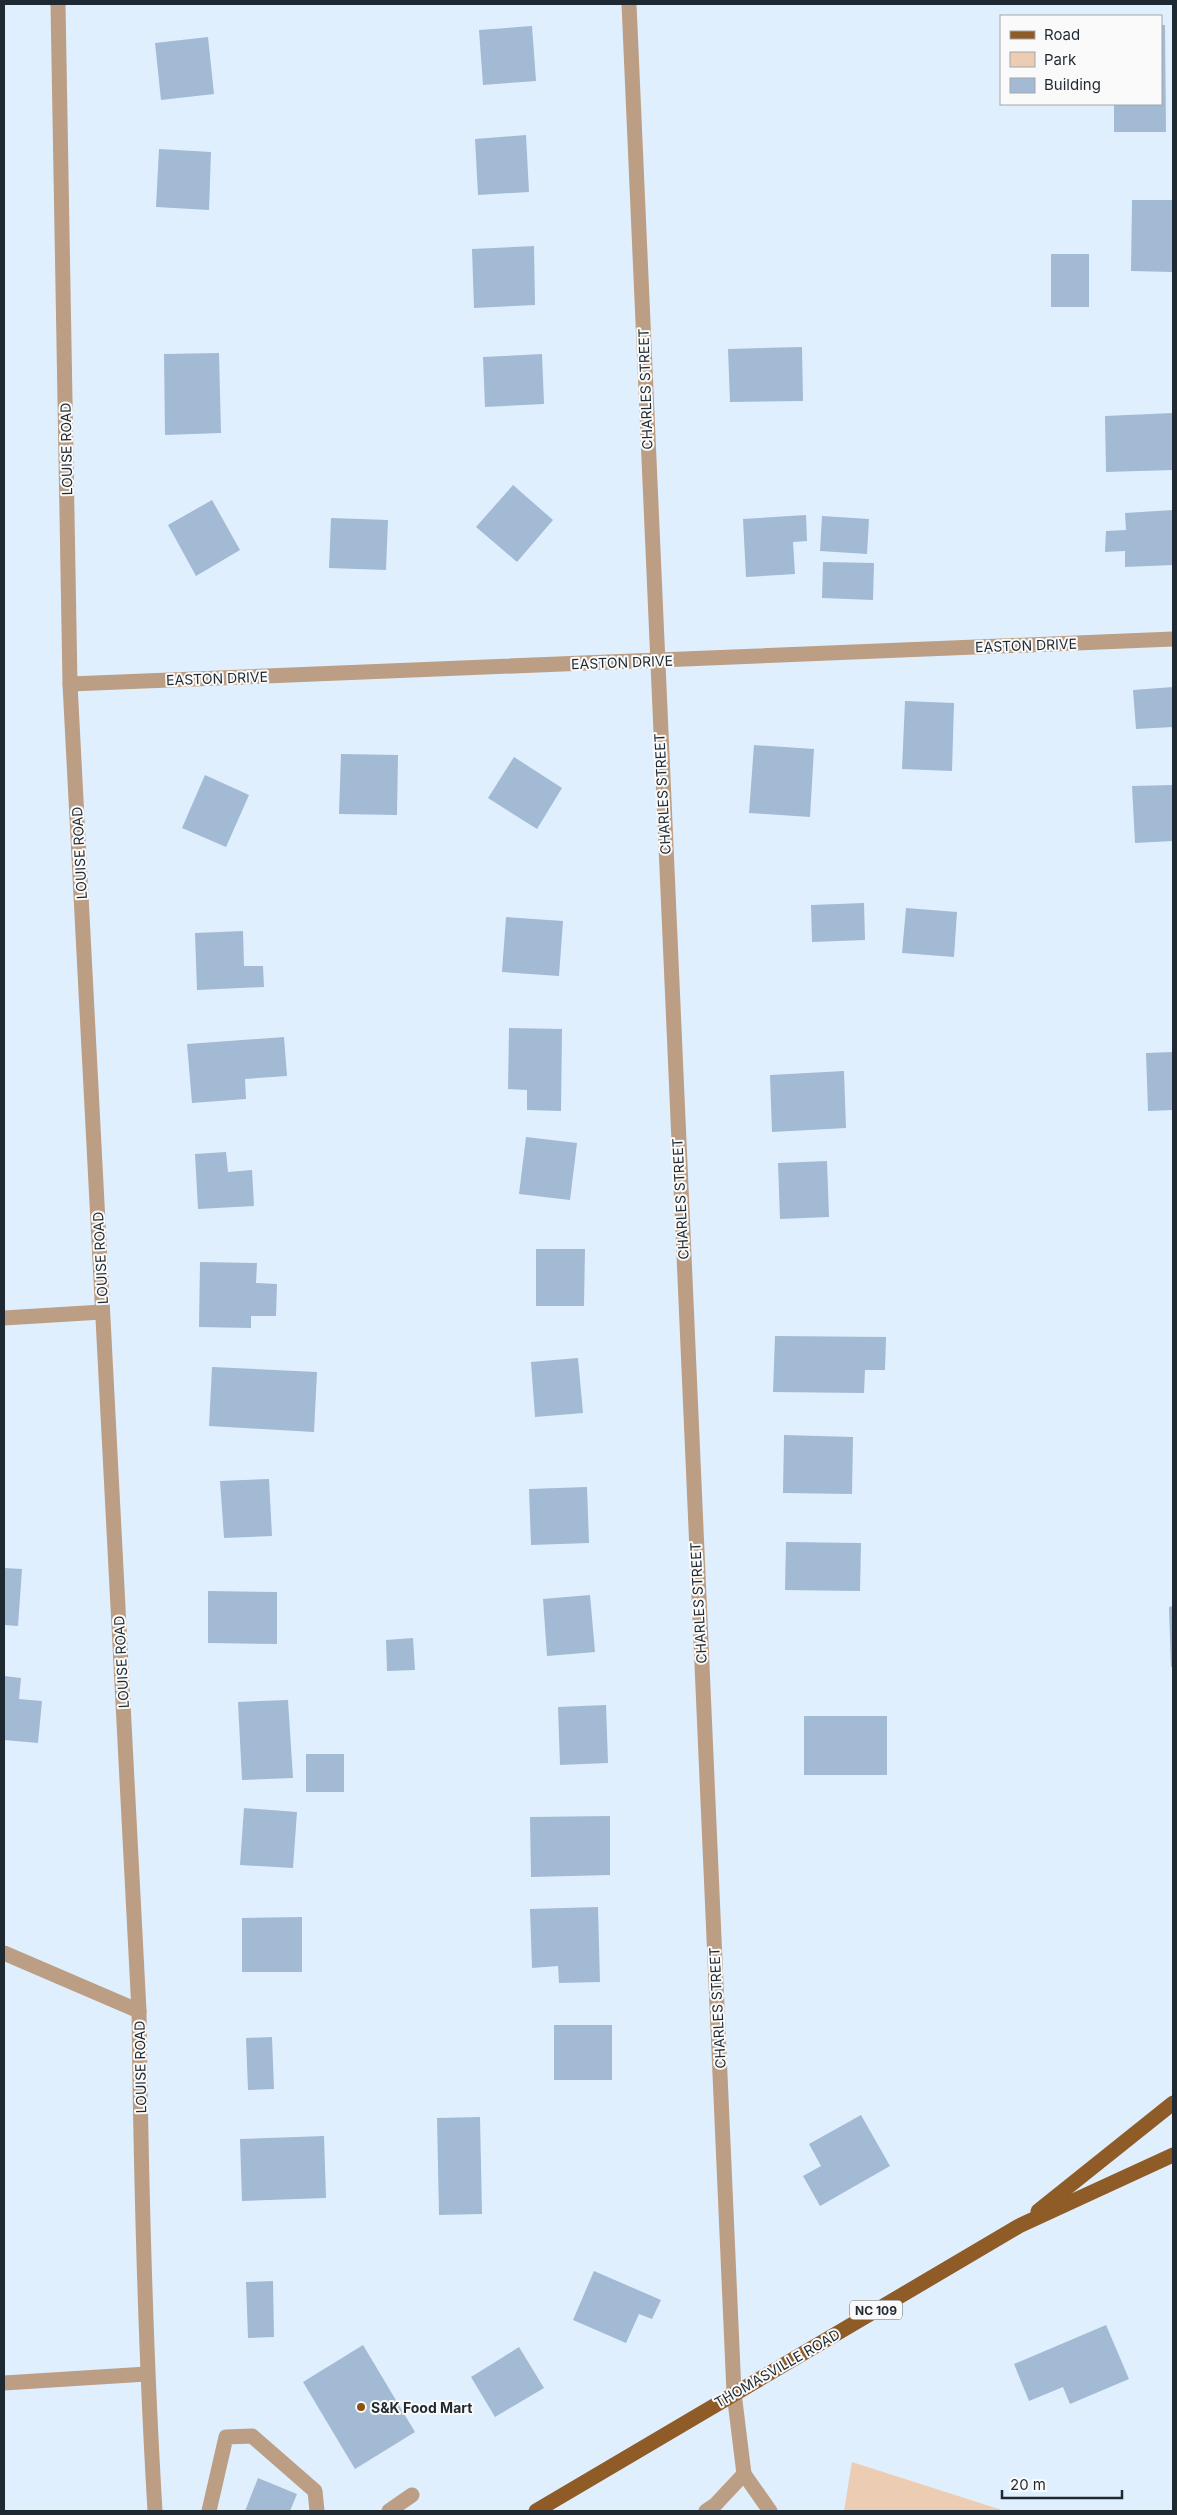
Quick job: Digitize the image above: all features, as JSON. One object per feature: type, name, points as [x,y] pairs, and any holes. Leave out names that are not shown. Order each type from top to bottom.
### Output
[{"type":"main road","name":"THOMASVILLE ROAD","points":[[1019,2226],[1173,2103]]},
{"type":"main road","name":"THOMASVILLE ROAD","points":[[536,2511],[1019,2226],[1173,2155]]},
{"type":"street","name":"LOUISE ROAD","points":[[58,4],[70,684],[139,2011],[146,2374],[155,2511]]},
{"type":"street","name":"CHARLES STREET","points":[[629,4],[656,661],[734,2394],[744,2474]]},
{"type":"street","name":"EASTON DRIVE","points":[[70,684],[1173,639]]},
{"type":"street","points":[[4,1318],[102,1312]]},
{"type":"street","points":[[4,1953],[139,2011]]},
{"type":"street","points":[[4,2383],[146,2374]]},
{"type":"street","points":[[209,2511],[226,2437],[252,2436],[315,2491],[317,2511]]},
{"type":"street","points":[[706,2511],[715,2505],[744,2474],[770,2511]]},
{"type":"street","points":[[389,2511],[412,2495]]},
{"type":"green space","points":[[852,2462],[1005,2511],[844,2511]]},
{"type":"building","points":[[1162,25],[1165,25],[1166,132],[1114,132],[1114,105],[1162,105]]},
{"type":"building","points":[[532,26],[536,81],[483,85],[479,30]]},
{"type":"building","points":[[208,37],[214,94],[161,100],[155,43]]},
{"type":"building","points":[[526,135],[529,192],[478,195],[475,139]]},
{"type":"building","points":[[159,149],[211,152],[209,210],[156,207]]},
{"type":"building","points":[[1132,200],[1173,200],[1173,272],[1131,271]]},
{"type":"building","points":[[534,246],[535,305],[474,308],[472,249]]},
{"type":"building","points":[[1051,254],[1089,254],[1089,307],[1051,307]]},
{"type":"building","points":[[802,347],[803,401],[730,402],[728,349]]},
{"type":"building","points":[[219,353],[221,433],[165,435],[164,354]]},
{"type":"building","points":[[542,354],[544,404],[485,407],[483,357]]},
{"type":"building","points":[[1173,413],[1173,470],[1106,472],[1105,416]]},
{"type":"building","points":[[513,485],[553,520],[517,562],[476,527]]},
{"type":"building","points":[[212,500],[240,550],[196,576],[168,525]]},
{"type":"building","points":[[1173,510],[1173,565],[1125,567],[1125,551],[1105,552],[1106,531],[1126,530],[1125,513]]},
{"type":"building","points":[[806,515],[807,541],[793,542],[795,574],[746,577],[743,519]]},
{"type":"building","points":[[822,516],[869,519],[867,554],[820,551]]},
{"type":"building","points":[[331,518],[388,520],[386,570],[329,568]]},
{"type":"building","points":[[823,562],[874,563],[873,600],[822,598]]},
{"type":"building","points":[[1173,687],[1173,727],[1136,729],[1133,690]]},
{"type":"building","points":[[905,701],[954,703],[952,771],[902,769]]},
{"type":"building","points":[[754,745],[814,749],[810,817],[749,813]]},
{"type":"building","points":[[341,754],[398,755],[397,815],[339,814]]},
{"type":"building","points":[[514,757],[562,788],[537,829],[488,798]]},
{"type":"building","points":[[205,775],[249,795],[226,847],[182,828]]},
{"type":"building","points":[[1173,785],[1173,841],[1135,843],[1132,786]]},
{"type":"building","points":[[864,903],[865,940],[812,942],[811,905]]},
{"type":"building","points":[[906,908],[957,912],[954,957],[902,953]]},
{"type":"building","points":[[506,917],[563,921],[559,976],[502,972]]},
{"type":"building","points":[[243,931],[244,966],[263,966],[264,987],[197,990],[195,933]]},
{"type":"building","points":[[509,1028],[562,1029],[561,1111],[527,1110],[527,1090],[508,1089]]},
{"type":"building","points":[[284,1037],[287,1076],[245,1079],[246,1099],[192,1103],[187,1044]]},
{"type":"building","points":[[1173,1052],[1173,1110],[1148,1111],[1146,1053]]},
{"type":"building","points":[[844,1071],[846,1128],[772,1132],[770,1075]]},
{"type":"building","points":[[526,1137],[577,1143],[570,1200],[519,1194]]},
{"type":"building","points":[[226,1152],[228,1172],[252,1170],[254,1206],[198,1209],[195,1154]]},
{"type":"building","points":[[827,1161],[829,1217],[780,1219],[778,1163]]},
{"type":"building","points":[[536,1249],[585,1249],[584,1306],[536,1306]]},
{"type":"building","points":[[200,1262],[257,1263],[256,1283],[277,1284],[276,1316],[251,1316],[251,1328],[199,1327]]},
{"type":"building","points":[[775,1336],[886,1337],[885,1370],[865,1370],[864,1393],[773,1392]]},
{"type":"building","points":[[578,1358],[583,1413],[535,1417],[531,1362]]},
{"type":"building","points":[[212,1367],[317,1372],[314,1432],[209,1426]]},
{"type":"building","points":[[784,1435],[853,1437],[852,1494],[783,1493]]},
{"type":"building","points":[[269,1479],[272,1536],[224,1538],[220,1481]]},
{"type":"building","points":[[587,1487],[589,1543],[531,1545],[529,1489]]},
{"type":"building","points":[[786,1542],[861,1543],[860,1591],[785,1590]]},
{"type":"building","points":[[4,1568],[22,1569],[18,1626],[4,1625]]},
{"type":"building","points":[[208,1591],[277,1592],[277,1644],[208,1643]]},
{"type":"building","points":[[590,1595],[595,1652],[547,1656],[543,1599]]},
{"type":"building","points":[[1173,1606],[1173,1667],[1171,1667],[1169,1607]]},
{"type":"building","points":[[413,1638],[415,1670],[387,1671],[386,1640]]},
{"type":"building","points":[[4,1676],[21,1678],[19,1699],[42,1701],[38,1743],[4,1740]]},
{"type":"building","points":[[288,1700],[293,1778],[242,1780],[238,1702]]},
{"type":"building","points":[[606,1705],[608,1763],[560,1765],[558,1707]]},
{"type":"building","points":[[804,1716],[887,1716],[887,1775],[804,1775]]},
{"type":"building","points":[[306,1754],[344,1754],[344,1792],[306,1792]]},
{"type":"building","points":[[244,1808],[297,1812],[293,1868],[240,1865]]},
{"type":"building","points":[[610,1816],[610,1875],[531,1877],[530,1817]]},
{"type":"building","points":[[598,1907],[600,1982],[559,1983],[558,1966],[532,1968],[530,1909]]},
{"type":"building","points":[[302,1917],[302,1972],[242,1972],[242,1918]]},
{"type":"building","points":[[554,2025],[612,2025],[612,2080],[554,2080]]},
{"type":"building","points":[[272,2037],[274,2089],[248,2090],[246,2038]]},
{"type":"building","points":[[861,2115],[890,2166],[820,2206],[803,2176],[821,2166],[809,2144]]},
{"type":"building","points":[[480,2117],[482,2214],[439,2215],[437,2118]]},
{"type":"building","points":[[324,2136],[326,2198],[242,2201],[240,2139]]},
{"type":"building","points":[[594,2271],[661,2300],[652,2319],[639,2314],[626,2343],[573,2320]]},
{"type":"building","points":[[273,2281],[274,2337],[248,2338],[246,2282]]},
{"type":"building","points":[[1106,2325],[1129,2379],[1070,2404],[1063,2387],[1029,2401],[1014,2364]]},
{"type":"building","points":[[363,2345],[415,2432],[355,2469],[303,2382]]},
{"type":"building","points":[[519,2347],[544,2388],[495,2417],[471,2377]]},
{"type":"building","points":[[258,2478],[297,2494],[290,2511],[245,2511]]},
{"type":"place","name":"S&K Food Mart","points":[[361,2407]]}]
